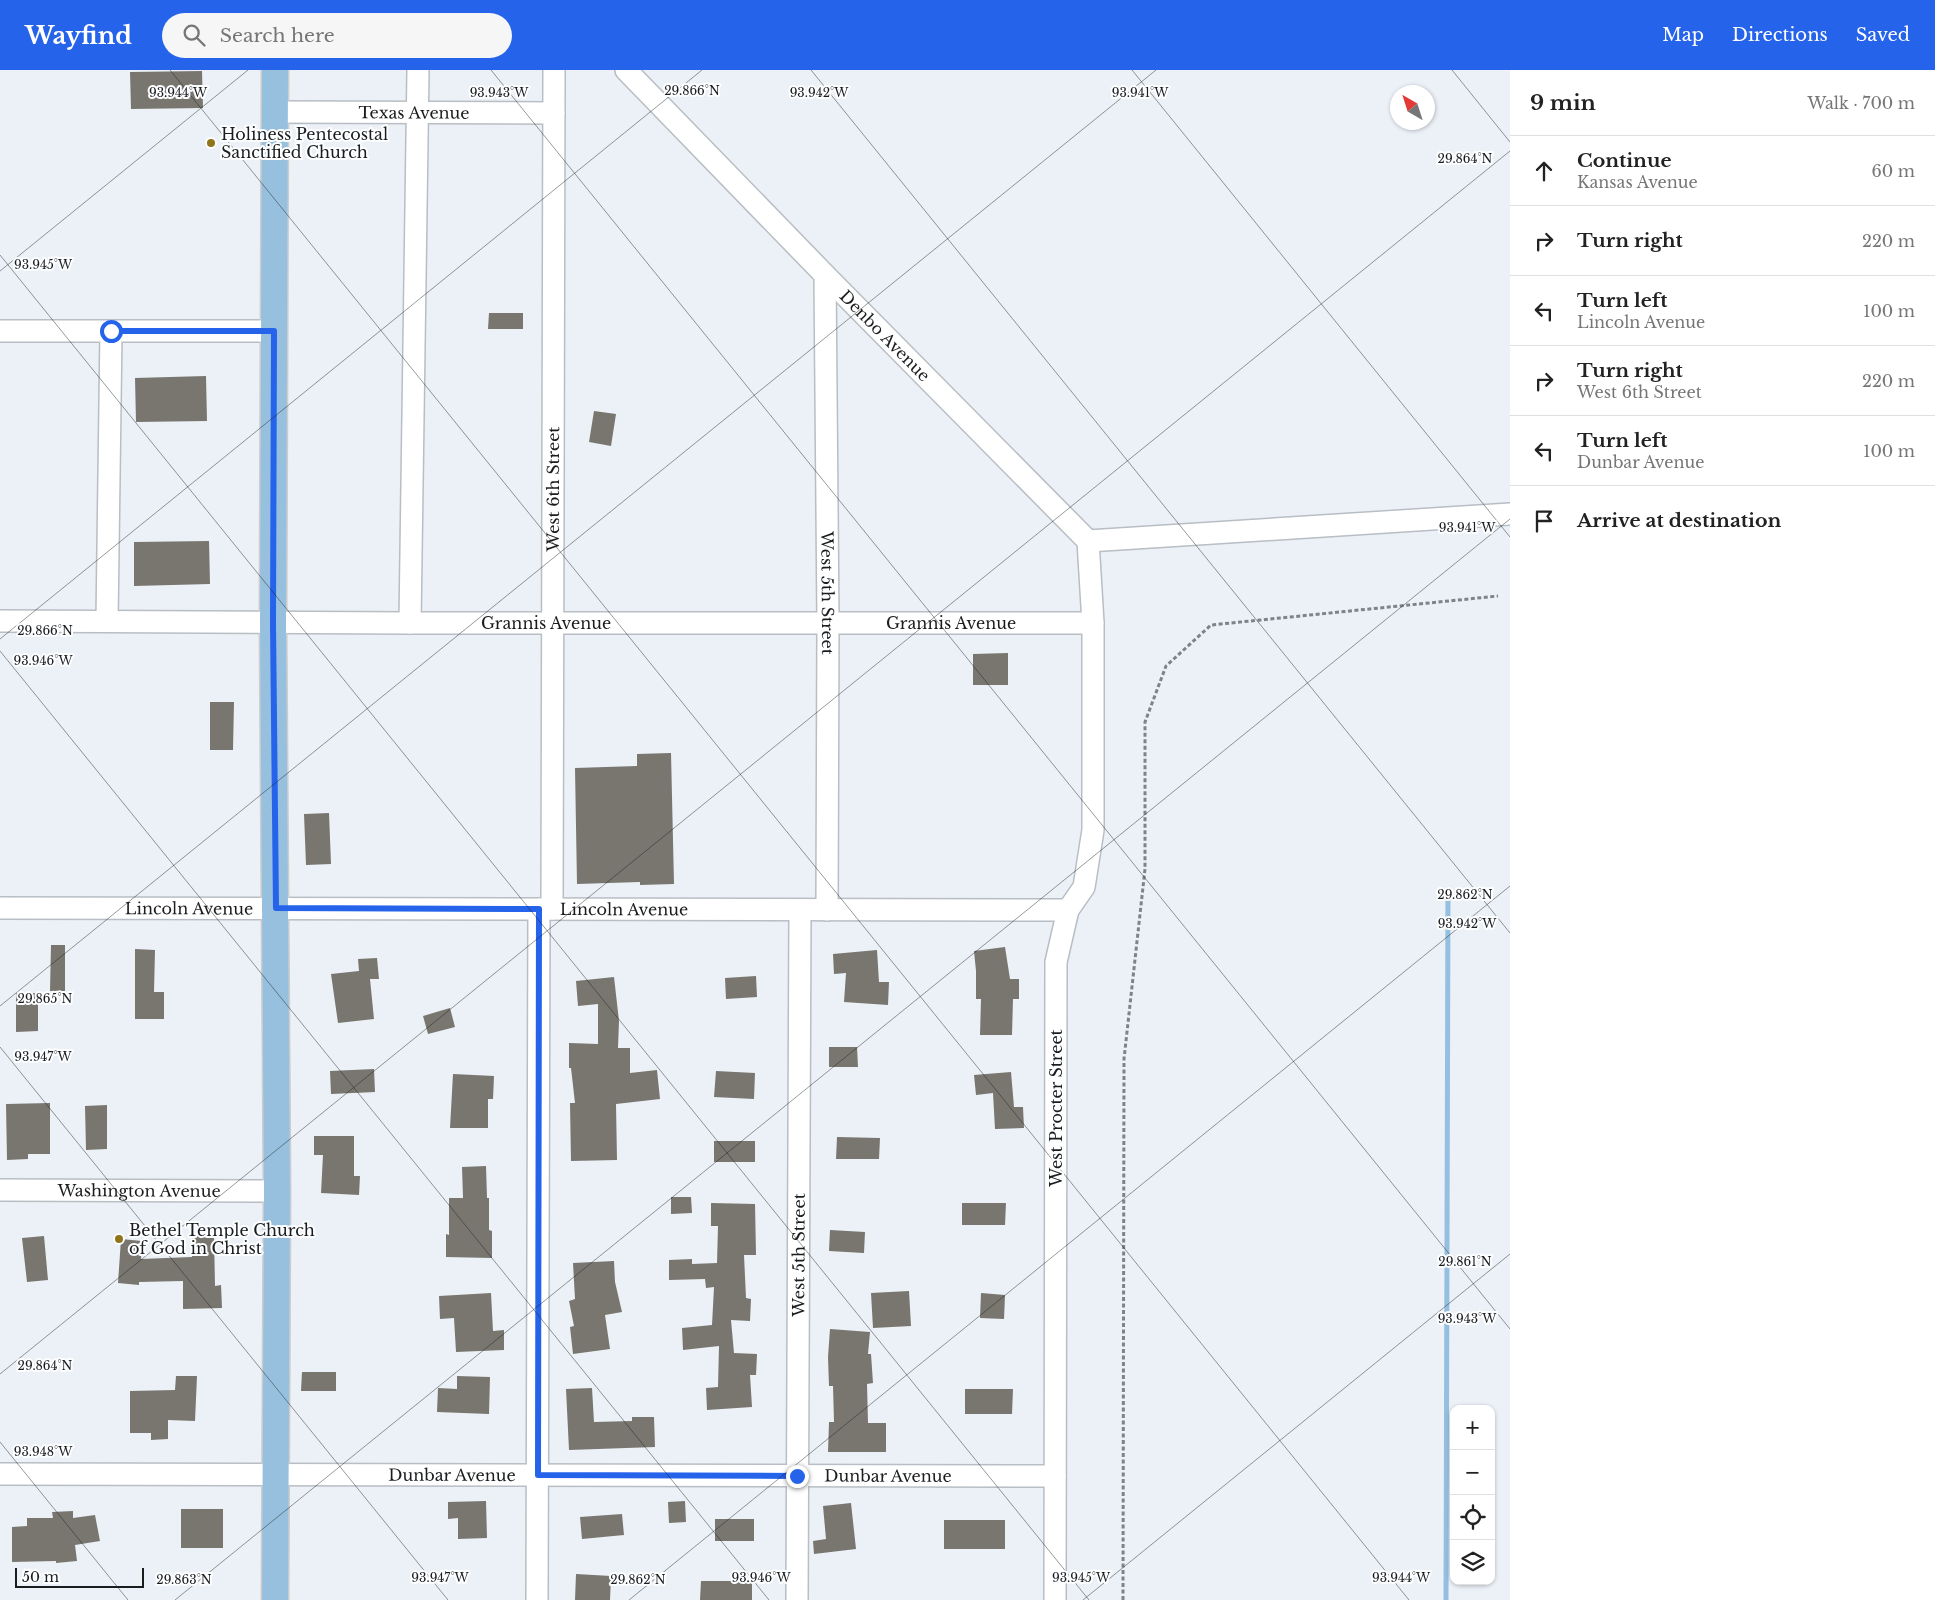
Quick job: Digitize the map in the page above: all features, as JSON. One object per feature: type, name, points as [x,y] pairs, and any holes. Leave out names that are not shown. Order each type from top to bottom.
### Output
[{"type":"main road","points":[[274,1600],[277,1191],[273,623],[275,70]]},
{"type":"street","points":[[410,623],[418,70]]},
{"type":"street","name":"West 6th Street","points":[[538,1600],[546,909],[553,622],[554,70]]},
{"type":"street","name":"Denbo Avenue","points":[[626,70],[1088,541]]},
{"type":"street","name":"Texas Avenue","points":[[275,112],[554,113]]},
{"type":"street","name":"West 5th Street","points":[[825,275],[828,622],[827,910]]},
{"type":"street","points":[[0,331],[274,331]]},
{"type":"street","points":[[107,621],[111,331]]},
{"type":"street","points":[[1093,623],[1088,541],[1510,514]]},
{"type":"street","name":"Grannis Avenue","points":[[0,621],[273,623],[1093,623]]},
{"type":"street","name":"West Procter Street","points":[[1055,1600],[1056,962],[1068,910],[1084,887],[1093,830],[1093,623]]},
{"type":"street","name":"Lincoln Avenue","points":[[0,908],[1068,910]]},
{"type":"street","name":"West 5th Street","points":[[797,1600],[800,910]]},
{"type":"street","name":"Washington Avenue","points":[[0,1190],[277,1191]]},
{"type":"street","name":"Dunbar Avenue","points":[[0,1474],[1055,1476]]},
{"type":"path","points":[[1123,1600],[1124,1059],[1144,869],[1145,722],[1166,666],[1210,625],[1498,596]]},
{"type":"building","points":[[202,71],[203,108],[131,109],[130,72]]},
{"type":"building","points":[[489,313],[523,313],[523,329],[488,329]]},
{"type":"building","points":[[206,376],[207,421],[136,422],[135,378]]},
{"type":"building","points":[[594,411],[616,414],[611,446],[589,442]]},
{"type":"building","points":[[209,541],[210,584],[134,586],[134,542]]},
{"type":"building","points":[[1008,653],[1008,685],[973,685],[973,654]]},
{"type":"building","points":[[210,702],[234,702],[233,750],[210,750]]},
{"type":"building","points":[[671,753],[674,884],[640,885],[640,882],[577,884],[575,768],[637,766],[637,754]]},
{"type":"building","points":[[329,813],[331,864],[306,865],[304,814]]},
{"type":"building","points":[[51,945],[65,945],[65,991],[50,991]]},
{"type":"building","points":[[1005,947],[1010,979],[1019,979],[1019,999],[1013,999],[1012,1035],[980,1035],[981,999],[976,999],[974,951]]},
{"type":"building","points":[[135,949],[155,950],[154,992],[164,992],[164,1019],[135,1019]]},
{"type":"building","points":[[877,950],[879,982],[889,982],[888,1005],[844,1002],[846,973],[834,974],[833,954]]},
{"type":"building","points":[[377,958],[379,979],[370,979],[374,1019],[338,1023],[331,974],[359,971],[358,959]]},
{"type":"building","points":[[756,976],[757,997],[726,999],[725,978]]},
{"type":"building","points":[[614,977],[619,1021],[618,1048],[630,1048],[630,1073],[657,1070],[660,1099],[616,1104],[617,1160],[571,1161],[570,1103],[575,1103],[571,1068],[569,1068],[569,1043],[598,1044],[598,1004],[578,1006],[576,981]]},
{"type":"building","points":[[16,993],[38,993],[38,1031],[16,1032]]},
{"type":"building","points":[[450,1008],[455,1027],[428,1034],[423,1016]]},
{"type":"building","points":[[829,1047],[857,1047],[858,1067],[829,1067]]},
{"type":"building","points":[[374,1069],[375,1092],[331,1094],[330,1071]]},
{"type":"building","points":[[716,1071],[755,1073],[754,1099],[714,1097]]},
{"type":"building","points":[[1011,1072],[1014,1107],[1023,1107],[1024,1128],[995,1129],[993,1093],[976,1095],[974,1075]]},
{"type":"building","points":[[453,1074],[494,1076],[493,1099],[488,1099],[488,1128],[450,1128]]},
{"type":"building","points":[[50,1103],[50,1154],[28,1154],[28,1159],[7,1160],[6,1104]]},
{"type":"building","points":[[107,1105],[107,1149],[86,1150],[85,1106]]},
{"type":"building","points":[[314,1136],[354,1136],[354,1176],[360,1176],[359,1195],[321,1193],[323,1155],[314,1155]]},
{"type":"building","points":[[837,1137],[880,1138],[879,1159],[836,1159]]},
{"type":"building","points":[[714,1141],[755,1141],[755,1162],[714,1162]]},
{"type":"building","points":[[486,1166],[489,1230],[492,1231],[492,1258],[446,1257],[446,1234],[449,1235],[449,1198],[463,1198],[462,1167]]},
{"type":"building","points":[[671,1197],[691,1197],[692,1213],[671,1214]]},
{"type":"building","points":[[711,1203],[755,1204],[756,1255],[744,1255],[746,1298],[751,1299],[750,1321],[731,1320],[734,1353],[757,1354],[756,1375],[750,1375],[752,1407],[707,1410],[706,1388],[718,1387],[719,1346],[683,1350],[682,1328],[712,1325],[714,1287],[706,1288],[705,1279],[669,1280],[669,1260],[692,1259],[692,1264],[717,1263],[718,1226],[711,1226]]},
{"type":"building","points":[[962,1203],[1006,1203],[1005,1225],[962,1225]]},
{"type":"building","points":[[830,1230],[865,1232],[864,1253],[829,1251]]},
{"type":"building","points":[[214,1235],[215,1286],[221,1285],[222,1308],[183,1309],[183,1281],[139,1282],[139,1285],[118,1283],[121,1239],[142,1241],[141,1259],[192,1257],[192,1236]]},
{"type":"building","points":[[44,1236],[48,1280],[27,1282],[22,1238]]},
{"type":"building","points":[[614,1261],[615,1282],[622,1312],[605,1315],[610,1349],[573,1354],[570,1327],[574,1326],[569,1301],[575,1299],[573,1263]]},
{"type":"building","points":[[909,1291],[911,1326],[873,1328],[871,1293]]},
{"type":"building","points":[[491,1293],[493,1331],[504,1330],[504,1350],[456,1352],[454,1318],[440,1319],[439,1296]]},
{"type":"building","points":[[981,1293],[1005,1295],[1004,1319],[980,1318]]},
{"type":"building","points":[[830,1329],[870,1332],[868,1354],[871,1354],[873,1383],[867,1384],[868,1423],[886,1423],[886,1452],[828,1452],[829,1422],[834,1422],[833,1386],[829,1386],[828,1357]]},
{"type":"building","points":[[302,1372],[336,1372],[336,1391],[301,1391]]},
{"type":"building","points":[[176,1376],[197,1376],[195,1421],[168,1420],[168,1439],[151,1440],[151,1433],[130,1433],[130,1391],[175,1390]]},
{"type":"building","points":[[457,1376],[490,1377],[489,1414],[437,1412],[438,1388],[457,1389]]},
{"type":"building","points":[[592,1388],[594,1422],[632,1421],[632,1417],[654,1417],[655,1447],[569,1450],[566,1389]]},
{"type":"building","points":[[965,1389],[1013,1389],[1012,1414],[965,1414]]},
{"type":"building","points":[[486,1501],[487,1538],[458,1539],[458,1518],[448,1519],[448,1502]]},
{"type":"building","points":[[685,1501],[686,1522],[669,1523],[668,1502]]},
{"type":"building","points":[[851,1503],[856,1549],[814,1554],[813,1541],[826,1539],[823,1506]]},
{"type":"building","points":[[181,1509],[223,1509],[223,1548],[181,1548]]},
{"type":"building","points":[[73,1511],[73,1518],[95,1515],[100,1541],[75,1545],[77,1561],[56,1563],[56,1561],[12,1562],[12,1527],[27,1526],[27,1518],[53,1518],[52,1512]]},
{"type":"building","points":[[622,1514],[624,1535],[582,1539],[580,1517]]},
{"type":"building","points":[[715,1519],[754,1519],[754,1541],[715,1541]]},
{"type":"building","points":[[944,1520],[1005,1520],[1005,1549],[944,1549]]},
{"type":"building","points":[[576,1574],[611,1576],[610,1600],[575,1600]]},
{"type":"building","points":[[701,1581],[752,1581],[752,1600],[700,1600]]},
{"type":"waterway","points":[[1446,1600],[1448,890]]},
{"type":"place","name":"Holiness Pentecostal Sanctified Church","points":[[211,143]]},
{"type":"place","name":"Bethel Temple Church of God in Christ","points":[[119,1239]]},
{"type":"route","points":[[111,331],[274,331],[273,623],[276,908],[539,909],[538,1475],[797,1476]]}]
